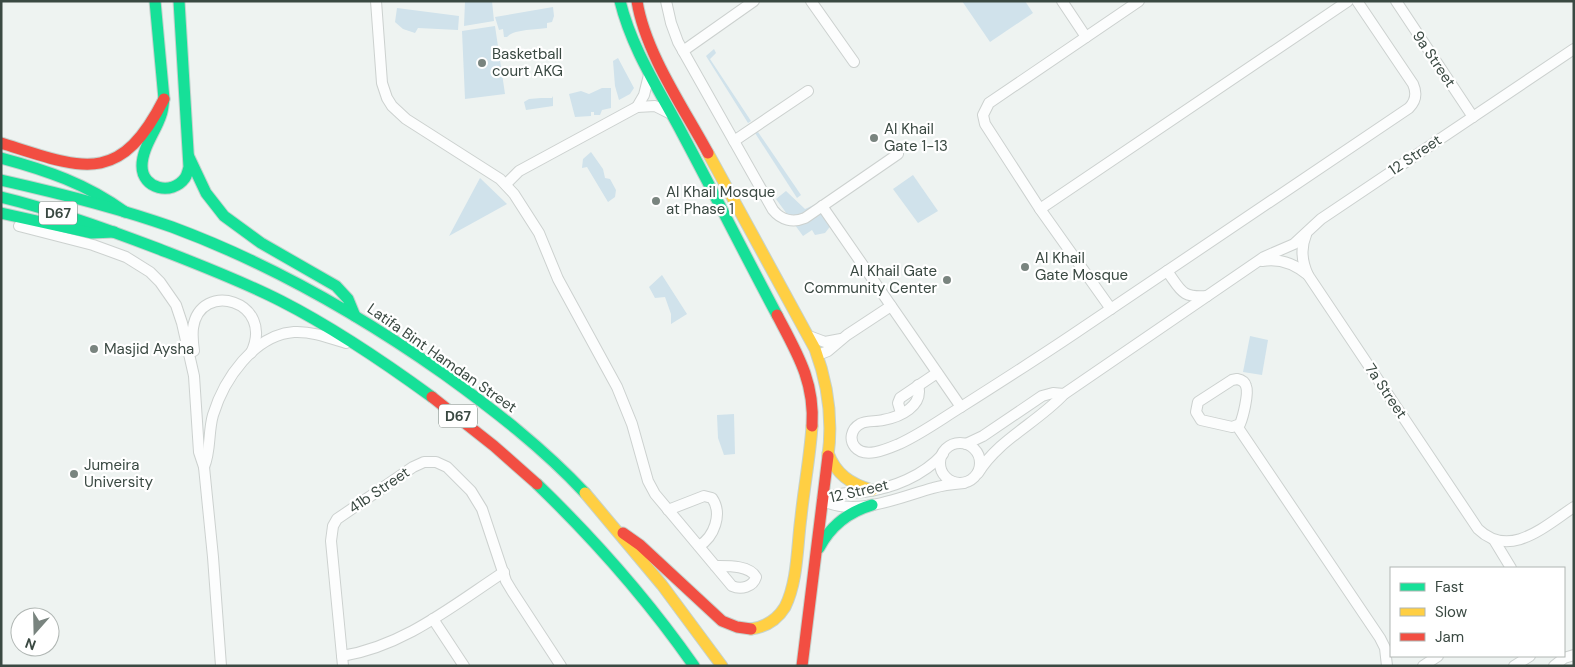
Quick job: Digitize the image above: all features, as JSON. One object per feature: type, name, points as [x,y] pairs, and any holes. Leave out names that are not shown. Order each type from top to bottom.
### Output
[{"type":"main road","points":[[155,1],[164,99],[161,116],[143,158],[142,167],[144,176],[150,184],[160,188],[170,188],[179,184],[186,177],[189,167],[179,1]]},
{"type":"main road","points":[[620,1],[634,45],[785,329],[806,372],[811,391],[813,409],[808,461],[791,586],[784,608],[776,618]]},
{"type":"main road","points":[[637,1],[640,20],[653,53],[809,336],[818,355],[825,379],[830,428],[828,453],[802,666]]},
{"type":"main road","points":[[1,143],[70,164],[93,165],[112,160],[138,142],[154,120],[164,99]]},
{"type":"main road","points":[[189,157],[206,193],[224,216],[261,243],[336,286],[348,299],[355,316]]},
{"type":"main road","points":[[1,158],[72,179],[103,195],[125,212]]},
{"type":"main road","name":"Latifa Bint Hamdan Street","points":[[1,180],[125,212],[193,236],[250,260],[355,316],[402,345],[440,371],[526,436],[578,486],[617,529],[678,605],[722,666]]},
{"type":"main road","name":"D67","points":[[1,197],[48,209],[114,232],[213,271],[297,309],[360,346],[456,415],[513,460],[537,482],[583,529],[630,582],[660,618],[694,666]]},
{"type":"main road","points":[[1,212],[91,233],[114,232]]},
{"type":"main road","points":[[785,329],[803,353],[813,356],[818,355]]},
{"type":"main road","points":[[813,409],[819,419],[820,430],[814,488],[816,494],[822,500]]},
{"type":"main road","points":[[828,453],[835,469],[843,477],[856,486],[872,490]]},
{"type":"main road","points":[[617,529],[640,545],[710,611],[727,624],[754,629],[766,625],[789,611],[796,598],[809,520],[814,509],[822,500]]},
{"type":"main road","points":[[815,560],[821,544],[830,529],[849,513],[872,505]]},
{"type":"street","points":[[376,1],[382,82],[387,98],[392,106],[406,119],[506,184],[539,233],[558,279],[617,387],[632,424],[648,481],[655,494],[715,566]]},
{"type":"street","points":[[666,1],[672,28],[683,51],[776,214],[786,220],[805,218],[898,154]]},
{"type":"street","points":[[683,51],[754,1]]},
{"type":"street","points":[[811,1],[854,62]]},
{"type":"street","points":[[1062,1],[1086,37]]},
{"type":"street","points":[[1110,309],[1040,210],[984,124],[983,114],[989,103],[1139,1]]},
{"type":"street","points":[[1040,210],[1348,1]]},
{"type":"street","points":[[918,385],[920,395],[917,402],[902,414],[860,424],[852,433],[852,440],[860,451],[868,453],[891,447],[917,435],[1010,377],[1412,105],[1415,97],[1413,84],[1357,1]]},
{"type":"street","name":"9a Street","points":[[1396,1],[1473,117]]},
{"type":"street","name":"12 Street","points":[[978,473],[992,453],[1064,394],[1258,262],[1294,244],[1320,219],[1574,49]]},
{"type":"street","points":[[637,107],[644,95],[649,75]]},
{"type":"street","points":[[734,141],[808,91]]},
{"type":"street","points":[[506,184],[519,172],[637,107],[655,106],[671,114]]},
{"type":"street","points":[[822,206],[961,407]]},
{"type":"street","points":[[1,222],[92,245],[126,257],[150,272],[160,282],[176,305],[193,369]]},
{"type":"street","name":"7a Street","points":[[1307,232],[1302,261],[1308,275],[1478,529],[1494,540],[1510,567]]},
{"type":"street","points":[[1258,262],[1273,260],[1288,263],[1308,275]]},
{"type":"street","points":[[1167,271],[1187,295],[1194,297],[1210,295]]},
{"type":"street","points":[[221,666],[214,557],[204,467],[199,452],[193,369],[192,334],[195,320],[205,307],[213,302],[222,300],[240,304],[247,310],[256,327],[256,337],[249,356]]},
{"type":"street","points":[[818,355],[828,351],[890,306]]},
{"type":"street","points":[[204,467],[208,456],[213,415],[219,400],[235,371],[258,346],[282,334],[295,332],[308,333],[360,346]]},
{"type":"street","points":[[809,336],[825,342],[842,339]]},
{"type":"street","points":[[902,414],[898,403],[900,398],[937,373]]},
{"type":"street","points":[[1234,379],[1243,381],[1247,388],[1242,418],[1238,426],[1232,427],[1203,421],[1198,418],[1196,412],[1198,402],[1234,379]]},
{"type":"street","name":"12 Street","points":[[966,444],[983,436],[1042,396],[1053,393],[1064,394]]},
{"type":"street","points":[[1238,426],[1380,638],[1385,648],[1387,666]]},
{"type":"street","points":[[957,444],[966,444],[977,453],[980,459],[978,473],[972,480],[964,483],[955,482],[947,478],[942,471],[940,462],[943,454],[949,447],[957,444]]},
{"type":"street","name":"12 Street","points":[[822,500],[836,495],[872,490],[914,476],[930,466],[943,454]]},
{"type":"street","name":"41b Street","points":[[342,661],[331,541],[333,526],[343,515],[413,467],[424,462],[436,462],[447,467],[471,491],[482,509],[504,572]]},
{"type":"street","name":"12 Street","points":[[822,500],[838,506],[872,505],[901,499],[942,486],[964,483]]},
{"type":"street","points":[[668,510],[704,496],[712,498],[715,503],[716,524],[708,539],[699,546]]},
{"type":"street","points":[[1494,540],[1510,541],[1525,538],[1574,507]]},
{"type":"street","points":[[342,661],[407,635],[504,572],[512,591],[561,666]]},
{"type":"street","points":[[433,619],[464,666]]},
{"type":"street","points":[[1423,666],[1436,657]]},
{"type":"street","points":[[1514,666],[1528,657]]},
{"type":"street","points":[[1554,666],[1568,657]]},
{"type":"shaded area","points":[[465,1],[492,1],[494,21],[464,26]]},
{"type":"shaded area","points":[[962,1],[1025,1],[1033,13],[990,42]]},
{"type":"shaded area","points":[[553,7],[554,16],[552,22],[547,23],[547,28],[515,32],[507,37],[504,37],[503,29],[499,30],[495,17]]},
{"type":"shaded area","points":[[397,8],[459,16],[458,30],[418,28],[415,33],[403,29],[395,22]]},
{"type":"shaded area","name":"Basketball court AKG","points":[[495,26],[505,94],[465,99],[462,31]]},
{"type":"shaded area","points":[[714,49],[716,53],[710,59],[751,121],[748,123],[706,56]]},
{"type":"shaded area","points":[[618,58],[634,88],[630,94],[619,100],[615,86],[613,61]]},
{"type":"shaded area","points":[[602,88],[611,88],[611,108],[602,110],[600,115],[594,115],[594,112],[591,112],[591,116],[575,117],[569,94],[581,91],[589,94]]},
{"type":"shaded area","points":[[553,96],[553,106],[526,110],[524,102],[529,99],[552,98]]},
{"type":"shaded area","points":[[758,132],[801,195],[797,198],[755,133]]},
{"type":"shaded area","points":[[591,152],[603,169],[605,178],[610,179],[616,190],[615,197],[608,202],[587,167],[582,168],[583,159]]},
{"type":"shaded area","points":[[913,175],[938,211],[918,223],[893,189]]},
{"type":"shaded area","points":[[480,178],[507,204],[449,236]]},
{"type":"shaded area","points":[[786,191],[805,209],[818,203],[832,224],[825,233],[815,235],[812,230],[803,236],[776,199]]},
{"type":"shaded area","points":[[662,275],[687,314],[671,324],[671,314],[665,297],[655,298],[649,287]]},
{"type":"shaded area","points":[[1250,336],[1268,340],[1262,375],[1243,372]]},
{"type":"shaded area","points":[[734,414],[735,454],[724,455],[718,438],[717,415]]},
{"type":"traffic: fast","points":[[155,1],[164,99],[162,113],[144,153],[142,166],[143,174],[152,185],[166,188],[179,184],[186,177],[189,167],[179,1]]},
{"type":"traffic: fast","points":[[620,1],[625,19],[647,70],[777,315]]},
{"type":"traffic: fast","points":[[189,157],[206,193],[224,216],[261,243],[336,286],[348,299],[355,316]]},
{"type":"traffic: fast","points":[[1,158],[66,179],[96,193],[125,212]]},
{"type":"traffic: fast","points":[[1,180],[87,201],[172,227],[244,257],[313,292],[380,331],[463,388],[535,445],[585,493]]},
{"type":"traffic: fast","points":[[1,197],[100,227],[190,261],[251,287],[301,311],[339,334],[432,397]]},
{"type":"traffic: fast","points":[[1,213],[91,233],[114,232]]},
{"type":"traffic: fast","points":[[537,484],[620,571],[694,666]]},
{"type":"traffic: fast","points":[[819,548],[841,520],[855,511],[872,505]]},
{"type":"traffic: slow","points":[[708,153],[815,349],[826,388],[830,415],[828,456]]},
{"type":"traffic: slow","points":[[751,629],[766,625],[774,619],[782,612],[789,597],[796,563],[812,426]]},
{"type":"traffic: slow","points":[[828,453],[835,467],[845,477],[857,485],[872,490]]},
{"type":"traffic: slow","points":[[585,493],[662,585],[722,666]]},
{"type":"traffic: jam","points":[[637,1],[641,20],[656,59],[708,153]]},
{"type":"traffic: jam","points":[[1,143],[76,164],[96,164],[114,159],[131,147],[147,127],[164,99]]},
{"type":"traffic: jam","points":[[777,315],[798,355],[808,382],[811,395],[812,426]]},
{"type":"traffic: jam","points":[[432,397],[494,446],[537,484]]},
{"type":"traffic: jam","points":[[802,666],[828,456]]},
{"type":"traffic: jam","points":[[623,533],[640,545],[722,621],[737,627],[751,629]]},
{"type":"place","name":"Basketball court AKG","points":[[482,63]]},
{"type":"place","name":"Al Khail Gate 1-13","points":[[874,138]]},
{"type":"place","name":"Al Khail Mosque at Phase 1","points":[[656,201]]},
{"type":"place","name":"Al Khail Gate Mosque","points":[[1025,267]]},
{"type":"place","name":"Al Khail Gate Community Center","points":[[947,280]]},
{"type":"place","name":"Masjid Aysha","points":[[94,349]]},
{"type":"place","name":"Jumeira University","points":[[74,474]]}]
